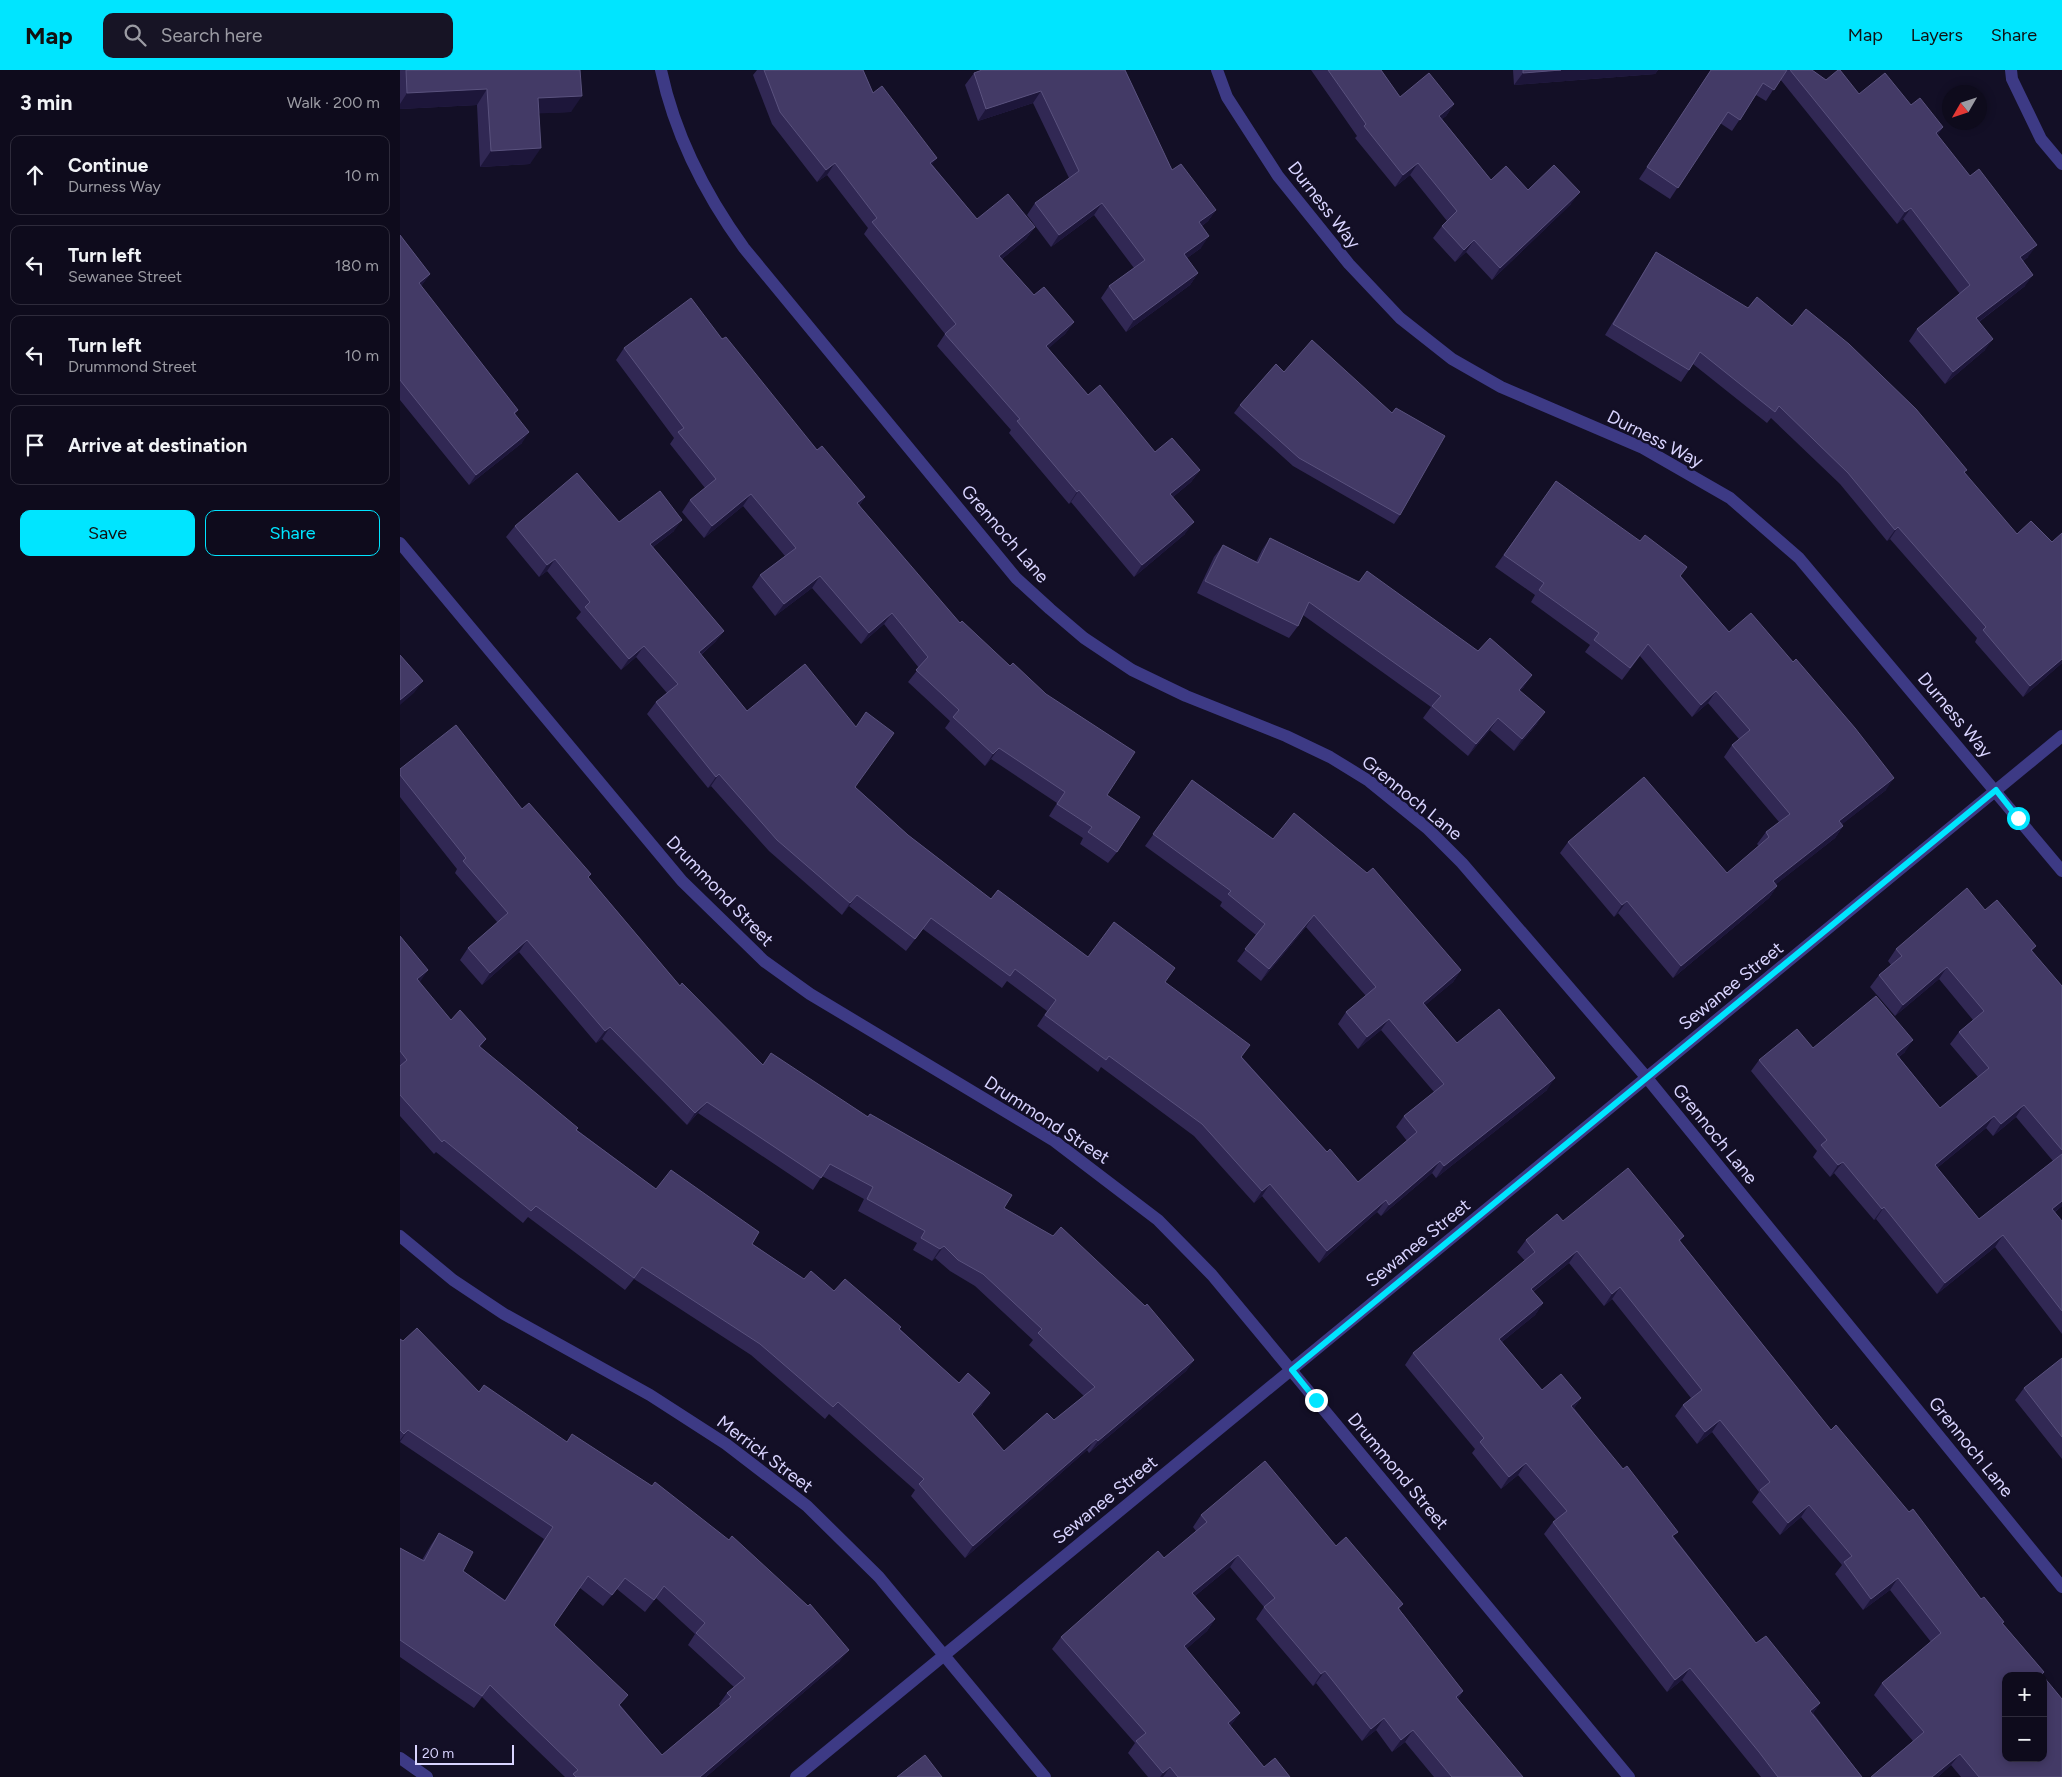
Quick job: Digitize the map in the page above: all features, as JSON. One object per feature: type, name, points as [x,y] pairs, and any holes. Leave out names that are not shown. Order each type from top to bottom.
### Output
[{"type":"street","name":"Grennoch Lane","points":[[661,70],[680,135],[697,175],[718,211],[744,248],[1016,578],[1084,638],[1132,670],[1186,696],[1286,736],[1330,757],[1369,781],[1427,828],[1462,862],[1646,1078],[2062,1586]]},
{"type":"street","name":"Durness Way","points":[[1217,70],[1227,97],[1278,176],[1348,264],[1400,318],[1452,359],[1501,387],[1644,448],[1730,498],[1799,558],[1996,790],[2062,872]]},
{"type":"street","points":[[2011,70],[2012,79],[2041,139],[2062,164]]},
{"type":"street","name":"Drummond Street","points":[[400,543],[682,881],[764,962],[810,994],[1053,1140],[1151,1214],[1212,1276],[1292,1370],[1629,1777]]},
{"type":"street","name":"Sewanee Street","points":[[796,1777],[2062,736]]},
{"type":"street","name":"Merrick Street","points":[[400,1236],[453,1280],[497,1310],[650,1395],[726,1444],[800,1501],[879,1577],[945,1654],[1045,1777]]},
{"type":"street","points":[[400,1758],[427,1777]]},
{"type":"building","points":[[406,70],[580,70],[582,96],[538,98],[541,148],[491,151],[487,89],[407,93]]},
{"type":"building","points":[[764,70],[863,70],[873,93],[882,86],[937,158],[930,163],[977,219],[1008,194],[1035,227],[999,256],[1034,295],[1044,287],[1074,322],[1046,346],[1088,395],[1100,385],[1155,452],[1172,438],[1200,470],[1170,494],[1194,522],[1142,565],[1079,490],[1077,492],[1017,421],[1020,419],[945,334],[956,324],[872,222],[877,218],[835,163],[826,170],[780,112]]},
{"type":"building","points":[[982,70],[1125,70],[1172,170],[1181,164],[1216,210],[1199,222],[1209,236],[1184,254],[1198,273],[1134,320],[1109,286],[1145,260],[1102,203],[1059,235],[1035,203],[1079,171],[1041,91],[986,109],[974,73]]},
{"type":"building","points":[[1328,70],[1381,70],[1400,97],[1429,73],[1454,104],[1439,116],[1491,180],[1506,166],[1528,190],[1554,165],[1580,192],[1500,268],[1474,240],[1464,250],[1442,226],[1457,211],[1418,163],[1403,175],[1364,126],[1366,124]]},
{"type":"building","points":[[1523,70],[1561,70],[1523,73]]},
{"type":"building","points":[[1711,70],[1787,70],[1774,90],[1763,83],[1740,120],[1728,112],[1678,188],[1647,167]]},
{"type":"building","points":[[1790,70],[1812,70],[1826,80],[1840,70],[1859,94],[1885,73],[1911,105],[1920,98],[1942,126],[1936,133],[1970,176],[1979,169],[2037,245],[2020,257],[2033,275],[1976,318],[1993,339],[1953,372],[1917,329],[1970,285],[1911,208],[1905,212]]},
{"type":"building","points":[[400,235],[430,274],[419,283],[518,410],[514,413],[529,432],[476,475],[400,380]]},
{"type":"building","points":[[1656,252],[1748,308],[1757,297],[1792,326],[1806,309],[1849,344],[1916,409],[1967,470],[1964,472],[2017,534],[2031,521],[2052,542],[2062,533],[2062,659],[2030,686],[1983,630],[1986,627],[1898,527],[1895,530],[1848,473],[1779,406],[1775,412],[1700,352],[1689,370],[1613,324]]},
{"type":"building","points":[[691,298],[722,339],[726,337],[817,450],[822,446],[865,497],[857,503],[960,623],[962,621],[1010,666],[1013,663],[1046,694],[1135,752],[1107,795],[1140,817],[1117,852],[1088,832],[1092,827],[1057,804],[1065,792],[999,748],[993,754],[953,717],[959,710],[916,670],[928,657],[892,613],[869,633],[820,576],[784,604],[760,575],[796,548],[751,494],[712,526],[690,500],[716,479],[678,432],[684,428],[624,348]]},
{"type":"building","points":[[1312,340],[1392,413],[1396,408],[1445,436],[1400,515],[1299,458],[1240,405],[1276,364],[1284,372]]},
{"type":"building","points":[[577,473],[619,522],[660,491],[682,520],[650,544],[724,631],[699,652],[747,711],[805,664],[856,727],[866,712],[894,733],[855,787],[908,835],[991,899],[998,890],[1088,957],[1114,922],[1175,968],[1165,982],[1250,1045],[1241,1057],[1327,1152],[1330,1149],[1358,1182],[1417,1132],[1404,1116],[1444,1084],[1389,1019],[1367,1037],[1346,1012],[1376,987],[1314,915],[1269,969],[1245,949],[1265,924],[1228,894],[1231,891],[1153,834],[1192,780],[1273,839],[1294,813],[1367,873],[1373,868],[1461,970],[1423,1003],[1457,1043],[1499,1009],[1555,1078],[1444,1166],[1440,1161],[1389,1205],[1386,1200],[1327,1251],[1270,1184],[1262,1191],[1202,1124],[1109,1056],[1106,1060],[1045,1015],[1056,1000],[1015,969],[1010,976],[931,918],[915,939],[857,895],[850,903],[777,840],[719,774],[716,777],[656,702],[678,684],[644,646],[629,659],[585,607],[590,602],[555,559],[547,565],[515,526]]},
{"type":"building","points":[[1556,481],[1640,541],[1645,535],[1687,567],[1680,576],[1729,632],[1751,613],[1793,662],[1796,659],[1855,728],[1894,778],[1839,821],[1843,826],[1773,881],[1777,886],[1681,966],[1627,901],[1622,905],[1568,842],[1644,777],[1727,873],[1769,837],[1766,832],[1790,814],[1732,745],[1750,730],[1716,691],[1701,705],[1648,644],[1630,668],[1594,640],[1599,633],[1539,590],[1544,583],[1504,555]]},
{"type":"building","points":[[1270,538],[1359,582],[1367,571],[1478,651],[1490,638],[1532,675],[1519,690],[1545,712],[1522,739],[1498,718],[1476,744],[1432,706],[1441,696],[1309,602],[1298,626],[1205,581],[1223,545],[1258,563]]},
{"type":"building","points":[[400,655],[423,681],[400,700]]},
{"type":"building","points":[[456,725],[522,809],[529,803],[591,874],[588,877],[680,986],[682,983],[763,1065],[771,1053],[868,1117],[870,1114],[1012,1195],[1004,1208],[1053,1236],[1061,1227],[1145,1306],[1147,1304],[1194,1360],[1098,1441],[1096,1439],[973,1546],[919,1484],[924,1479],[838,1402],[833,1407],[760,1344],[642,1267],[634,1278],[536,1206],[531,1211],[444,1140],[442,1142],[400,1095],[400,1066],[407,1060],[400,1051],[400,936],[428,970],[417,979],[451,1020],[460,1010],[486,1039],[479,1046],[578,1128],[576,1130],[656,1189],[671,1170],[759,1232],[752,1244],[804,1279],[811,1271],[834,1291],[845,1279],[901,1327],[899,1329],[959,1383],[968,1373],[990,1393],[972,1414],[1004,1451],[1047,1413],[1054,1420],[1095,1387],[1038,1333],[1042,1329],[983,1274],[958,1260],[944,1246],[940,1249],[921,1238],[925,1231],[867,1199],[873,1187],[830,1164],[821,1178],[707,1102],[695,1113],[610,1027],[605,1031],[527,940],[490,973],[468,948],[508,913],[463,861],[466,858],[400,775],[400,769]]},
{"type":"building","points":[[1967,888],[1985,910],[1997,900],[2036,946],[2031,950],[2062,986],[2062,1150],[2024,1105],[2001,1124],[1994,1116],[1935,1165],[1979,1219],[2062,1154],[2062,1201],[2052,1209],[2062,1221],[2062,1311],[2003,1235],[1945,1283],[1884,1207],[1882,1209],[1843,1162],[1838,1165],[1821,1145],[1827,1140],[1759,1060],[1797,1029],[1813,1048],[1876,996],[1913,1040],[1896,1054],[1940,1108],[1989,1068],[1959,1032],[1984,1011],[1947,967],[1903,1005],[1879,975],[1902,956],[1896,949]]},
{"type":"building","points":[[1628,1168],[1684,1236],[1679,1240],[1831,1430],[1836,1425],[1909,1512],[1913,1509],[1981,1599],[1984,1597],[2004,1622],[2002,1623],[2044,1672],[2002,1672],[2002,1762],[2047,1762],[2047,1681],[2062,1699],[2062,1777],[1979,1777],[1960,1754],[1932,1777],[1871,1777],[1924,1732],[1882,1683],[1941,1633],[1898,1578],[1871,1599],[1844,1562],[1852,1556],[1809,1505],[1788,1523],[1760,1490],[1770,1482],[1720,1420],[1705,1432],[1683,1405],[1702,1390],[1620,1287],[1612,1294],[1577,1251],[1531,1289],[1543,1303],[1499,1339],[1542,1390],[1561,1374],[1581,1398],[1571,1406],[1623,1469],[1627,1466],[1678,1532],[1672,1536],[1756,1643],[1766,1636],[1820,1703],[1810,1711],[1862,1777],[1778,1777],[1690,1668],[1675,1680],[1553,1522],[1567,1511],[1526,1463],[1509,1477],[1480,1442],[1484,1438],[1413,1353],[1535,1252],[1526,1240],[1557,1214],[1563,1221]]},
{"type":"building","points":[[417,1328],[479,1392],[484,1385],[567,1442],[572,1434],[652,1486],[655,1482],[729,1540],[732,1536],[808,1606],[810,1604],[849,1650],[700,1777],[576,1777],[573,1774],[578,1770],[490,1685],[482,1696],[400,1640],[400,1548],[424,1561],[439,1533],[473,1552],[463,1571],[505,1601],[553,1527],[408,1430],[404,1434],[400,1430],[400,1339],[403,1341]],"holes":[[[588,1576],[612,1595],[625,1578],[654,1600],[664,1586],[705,1623],[696,1633],[745,1678],[727,1693],[731,1697],[662,1755],[619,1705],[628,1695],[554,1625]]]},
{"type":"building","points":[[2062,1358],[2062,1437],[2024,1388]]},
{"type":"building","points":[[1265,1461],[1336,1546],[1346,1537],[1403,1604],[1398,1608],[1463,1691],[1456,1697],[1523,1777],[1452,1777],[1413,1730],[1401,1740],[1384,1718],[1371,1729],[1325,1671],[1321,1674],[1264,1607],[1275,1598],[1238,1555],[1192,1593],[1215,1619],[1184,1646],[1240,1713],[1228,1723],[1264,1767],[1275,1758],[1290,1777],[1178,1777],[1170,1767],[1163,1773],[1136,1741],[1146,1733],[1061,1637],[1158,1551],[1164,1558],[1207,1522],[1201,1515]]},
{"type":"building","points":[[925,1755],[942,1777],[897,1777]]},
{"type":"route","points":[[1316,1400],[1292,1370],[1996,790],[2018,818]]}]
